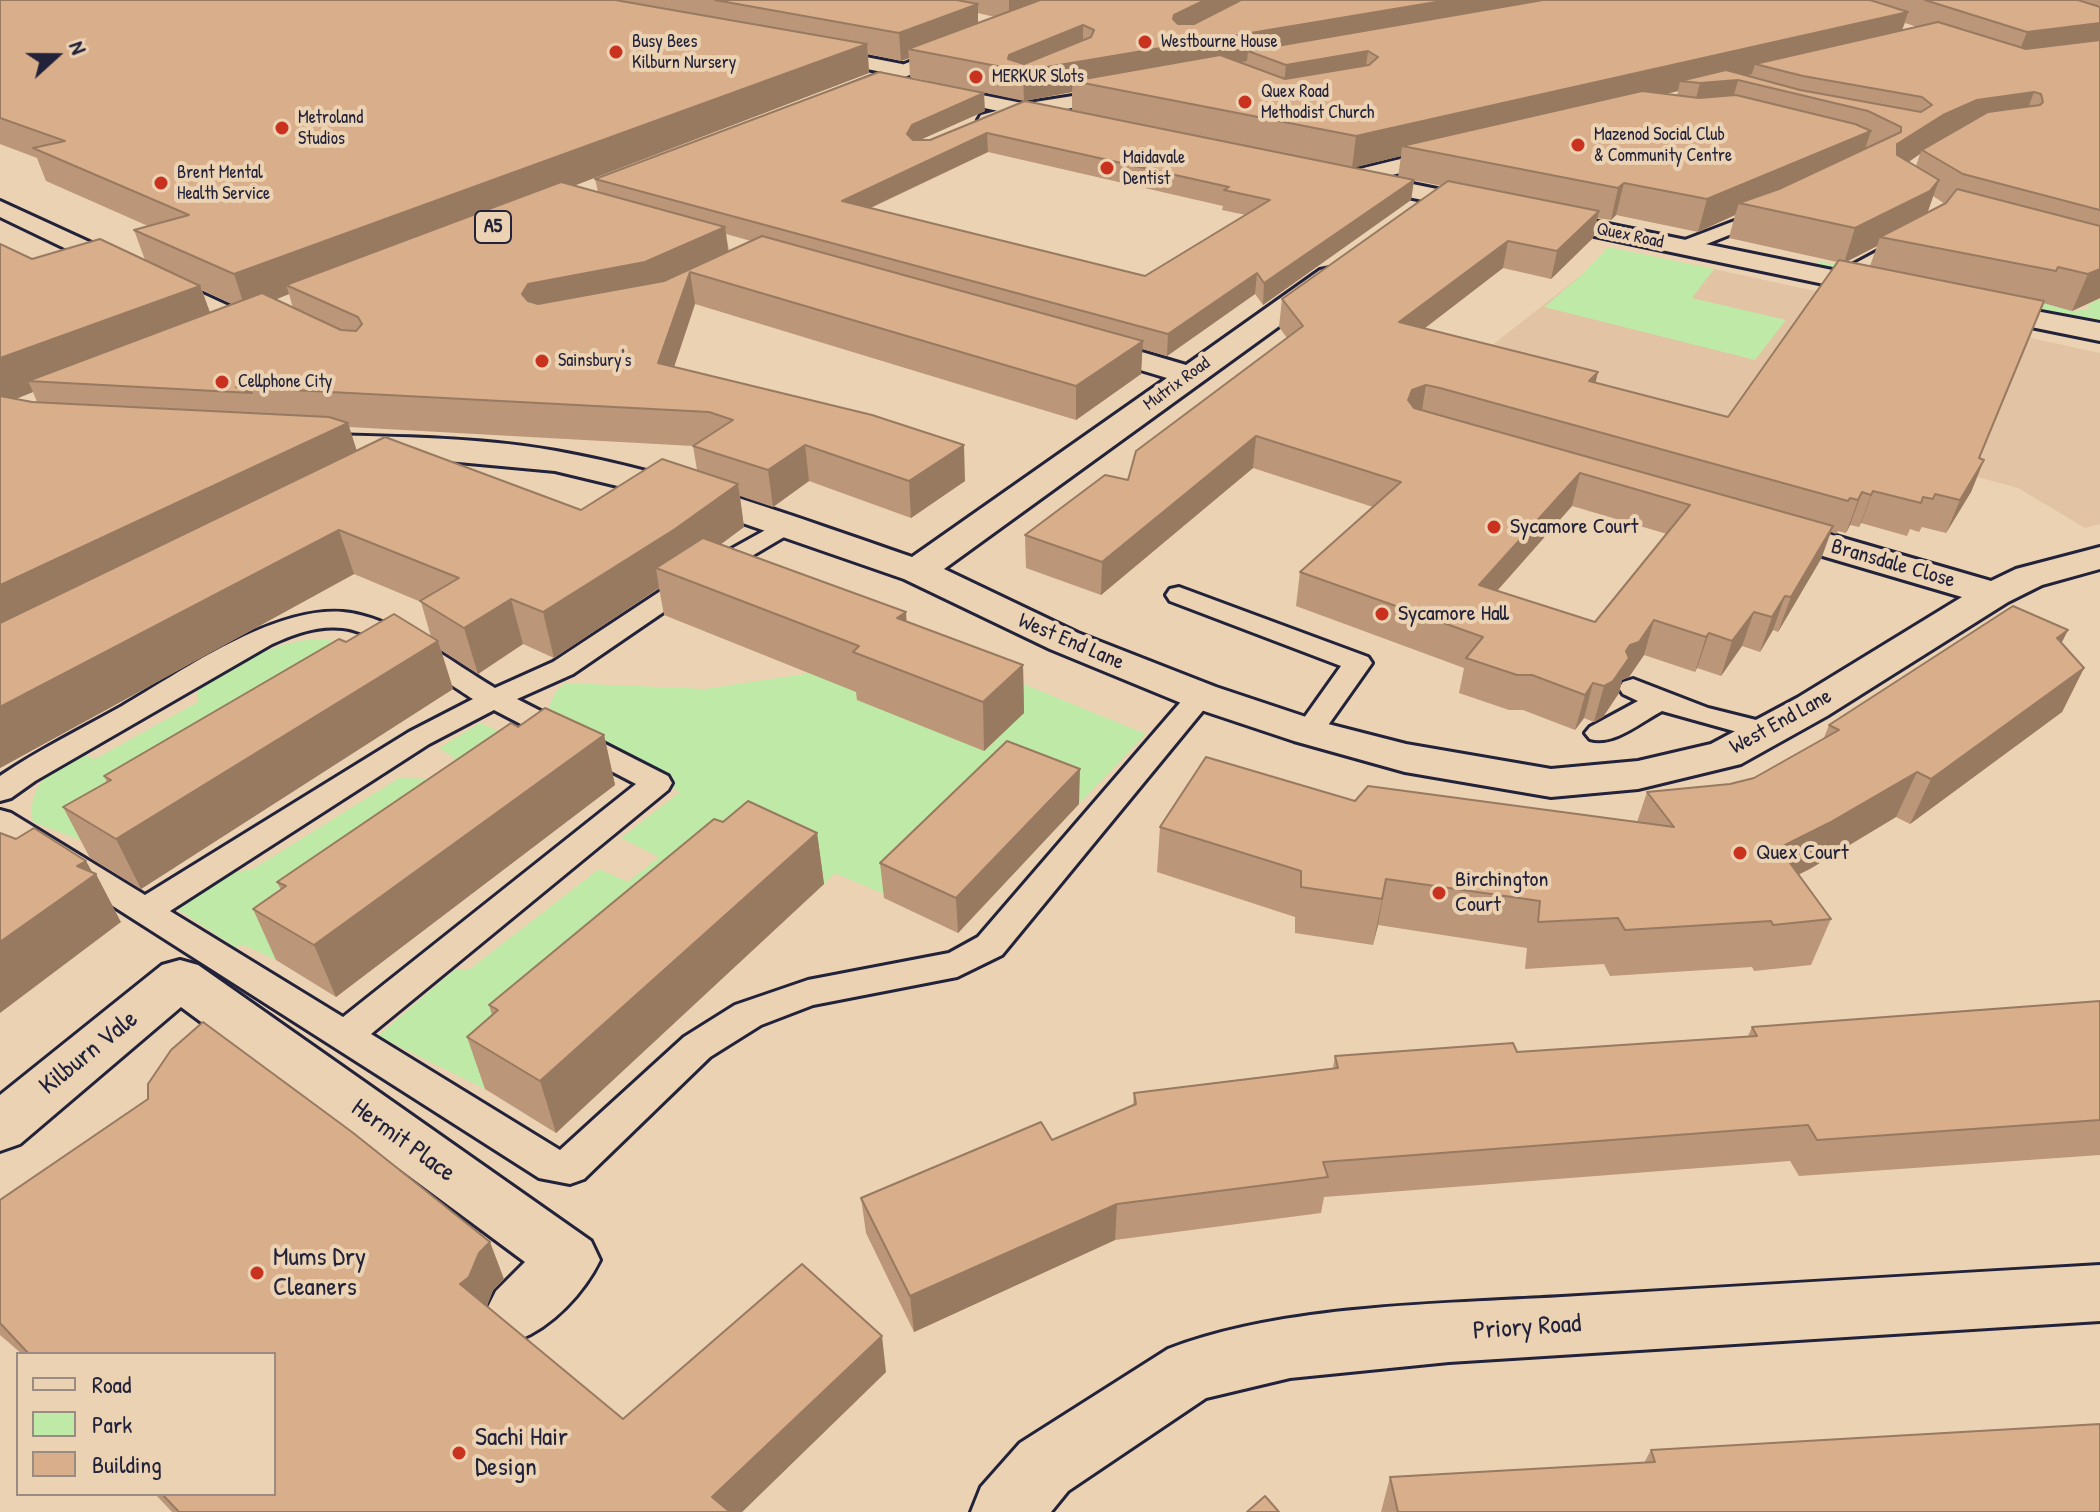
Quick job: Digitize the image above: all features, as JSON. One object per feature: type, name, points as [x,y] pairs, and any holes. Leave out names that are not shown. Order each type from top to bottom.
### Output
[{"type":"street","points":[[812,105],[988,38]]},
{"type":"street","points":[[791,48],[902,70]]},
{"type":"street","points":[[878,80],[1003,102],[1084,123]]},
{"type":"street","points":[[970,129],[1003,102],[1147,90]]},
{"type":"street","name":"Quex Road","points":[[1481,146],[1339,176],[1906,293]]},
{"type":"street","points":[[1402,223],[1438,196]]},
{"type":"street","points":[[0,208],[258,319],[206,339]]},
{"type":"street","name":"Mutrix Road","points":[[917,571],[1355,258]]},
{"type":"street","points":[[1949,302],[2100,332]]},
{"type":"street","points":[[1058,337],[1189,375]]},
{"type":"street","name":"West End Lane","points":[[267,442],[426,449],[555,461],[687,492],[917,571],[1064,641],[1201,696],[1309,732],[1405,758],[1551,783],[1638,775],[1725,754],[1812,707],[1994,594],[2029,577],[2100,558]]},
{"type":"street","points":[[360,482],[426,449]]},
{"type":"street","name":"Bransdale Close","points":[[1739,520],[1994,594]]},
{"type":"street","name":"Kilburn Vale","points":[[0,1128],[180,979]]},
{"type":"street","name":"Hermit Place","points":[[180,979],[569,1260],[518,1311]]},
{"type":"street","name":"Priory Road","points":[[1006,1512],[1044,1467],[1191,1371],[1290,1348],[1449,1333],[2100,1293]]},
{"type":"lane","points":[[1683,247],[1788,204]]},
{"type":"lane","points":[[1835,279],[1926,231]]},
{"type":"lane","points":[[143,912],[419,738],[563,668],[697,578],[787,525]]},
{"type":"lane","points":[[1179,595],[1358,663],[1309,732]]},
{"type":"lane","points":[[0,791],[177,686],[289,626],[349,620],[657,783],[344,1036]]},
{"type":"lane","points":[[1633,688],[1698,714],[1766,731]]},
{"type":"lane","points":[[0,820],[553,1166],[570,1167],[697,1047],[748,1015],[808,993],[957,964],[990,946],[1201,696]]},
{"type":"lane","points":[[1600,733],[1660,700]]},
{"type":"shaded area","points":[[1714,269],[2100,353],[2100,524],[2085,528],[2018,488],[1948,469],[1645,414],[1491,346],[1583,274],[1691,298]]},
{"type":"green space","points":[[1608,247],[1714,269],[1692,298],[1786,320],[1755,360],[1544,307],[1583,274]]},
{"type":"green space","points":[[1818,261],[2048,303],[2074,311],[2091,309],[2087,305],[2100,299],[2100,319],[2054,316],[1813,267]]},
{"type":"green space","points":[[306,640],[328,640],[350,648],[104,849],[33,822],[33,800],[37,790],[49,773],[67,758],[77,752],[95,759],[198,702],[197,686],[236,664],[263,652]]},
{"type":"green space","points":[[930,646],[1146,734],[1079,804],[1017,779],[898,900],[835,873],[824,884],[485,1089],[378,1036],[454,970],[470,969],[599,869],[628,882],[659,857],[621,838],[680,792],[555,725],[549,706],[557,690],[566,683],[705,689],[811,673],[857,692],[858,700],[973,746]]},
{"type":"green space","points":[[480,723],[558,757],[276,960],[244,945],[235,947],[174,907],[224,874],[253,869],[399,778],[439,779],[463,764],[439,748]]},
{"type":"building","points":[[0,0],[615,0],[867,44],[234,274],[134,230],[189,215],[33,148],[65,141],[0,118]]},
{"type":"building","points":[[715,0],[956,0],[978,4],[899,33]]},
{"type":"building","points":[[1040,0],[1205,0],[1174,15],[1173,19],[1178,24],[1194,24],[1241,0],[1448,0],[1023,71],[908,49]],"holes":[[[1083,25],[1094,30],[1091,37],[1024,64],[1008,59],[1009,55]]]},
{"type":"building","points":[[1543,0],[1870,0],[1908,12],[1356,136],[1073,81],[1220,55],[1285,79],[1369,65],[1378,57],[1368,51],[1286,65],[1248,51]]},
{"type":"building","points":[[1925,0],[2078,0],[2100,7],[2100,23],[2027,32]]},
{"type":"building","points":[[1938,22],[2026,49],[2100,40],[2100,210],[1963,174],[1922,150],[1988,112],[2040,105],[2043,102],[2041,94],[2034,92],[1977,100],[1943,115],[1897,144],[1897,155],[1939,180],[1930,191],[1855,228],[1739,203],[1779,189],[1901,132],[1901,127],[1868,111],[1738,80],[1680,81],[1726,70],[1800,90],[1921,112],[1932,105],[1922,97],[1803,76],[1755,64]]},
{"type":"building","points":[[879,72],[984,93],[912,125],[907,134],[913,140],[930,140],[1025,101],[1414,180],[1264,283],[1257,273],[1168,334],[595,179]],"holes":[[[987,133],[1229,187],[1224,190],[1270,200],[1145,276],[842,201]]]},
{"type":"building","points":[[1642,91],[1699,98],[1736,95],[1855,124],[1871,131],[1707,199],[1624,183],[1618,188],[1402,146]]},
{"type":"building","points":[[1448,181],[1599,211],[1557,251],[1508,241],[1399,322],[1598,372],[1589,381],[1728,417],[1839,260],[2044,301],[1979,458],[1984,460],[1960,500],[1935,494],[1933,499],[1923,497],[1921,503],[1873,491],[1871,495],[1862,492],[1858,500],[1850,498],[1848,501],[1440,388],[1426,385],[1412,390],[1408,400],[1414,408],[1833,526],[1791,597],[1785,596],[1772,617],[1754,612],[1732,641],[1709,633],[1706,637],[1654,620],[1639,642],[1630,645],[1626,651],[1629,658],[1613,681],[1604,686],[1593,683],[1585,695],[1532,675],[1517,675],[1466,658],[1483,637],[1300,572],[1401,482],[1256,436],[1102,562],[1025,535],[1105,475],[1128,480],[1136,451],[1303,326],[1282,299]],"holes":[[[1580,473],[1690,505],[1595,622],[1479,585]]]},
{"type":"building","points":[[561,182],[725,227],[645,262],[528,284],[522,294],[528,301],[538,304],[664,281],[762,236],[1143,341],[1076,386],[690,272],[658,363],[872,415],[964,445],[909,481],[805,445],[768,470],[693,446],[733,420],[709,412],[236,387],[252,393],[28,381],[262,293],[341,330],[356,331],[362,324],[358,317],[286,285]]},
{"type":"building","points":[[1957,189],[2100,226],[2100,269],[2088,274],[2058,267],[2056,271],[1880,237],[1946,203]]},
{"type":"building","points":[[100,239],[200,286],[0,358],[0,244],[32,259]]},
{"type":"building","points":[[0,396],[32,402],[329,417],[348,423],[0,585]]},
{"type":"building","points":[[385,437],[581,510],[662,459],[738,484],[675,529],[543,612],[511,599],[464,628],[420,601],[459,578],[339,530],[0,707],[0,623]]},
{"type":"building","points":[[703,538],[906,612],[897,618],[1023,665],[983,702],[853,652],[859,646],[656,568]]},
{"type":"building","points":[[2013,606],[2068,630],[2057,638],[2084,668],[1931,779],[1917,772],[1779,848],[1831,919],[1773,925],[1771,921],[1625,930],[1618,918],[1538,922],[1540,901],[1386,879],[1382,899],[1301,887],[1301,871],[1160,827],[1206,757],[1355,801],[1368,786],[1674,827],[1647,792],[1730,784],[1754,778],[1839,730],[1829,725]]},
{"type":"building","points":[[394,614],[438,641],[116,839],[63,807],[111,780],[104,776],[339,639],[346,642]]},
{"type":"building","points":[[545,708],[604,735],[314,945],[253,909],[286,886],[277,882],[511,723],[518,727]]},
{"type":"building","points":[[1007,741],[1080,769],[956,898],[880,863]]},
{"type":"building","points":[[748,801],[817,833],[540,1081],[467,1037],[498,1010],[489,1005],[714,819],[723,822]]},
{"type":"building","points":[[34,828],[86,861],[77,866],[96,874],[0,942],[0,833],[16,839]]},
{"type":"building","points":[[2100,1001],[2100,1120],[1817,1140],[1808,1125],[1323,1162],[1328,1177],[1117,1204],[910,1296],[861,1198],[1041,1122],[1052,1140],[1136,1104],[1134,1093],[1338,1068],[1335,1056],[1513,1043],[1517,1052],[1757,1036],[1752,1027]]},
{"type":"building","points":[[203,1022],[352,1132],[490,1242],[479,1253],[469,1277],[460,1284],[623,1419],[802,1264],[882,1336],[712,1497],[730,1512],[179,1512],[164,1496],[276,1496],[276,1352],[27,1352],[0,1323],[0,1200],[148,1099],[148,1084],[171,1050]]},
{"type":"building","points":[[2100,1424],[2100,1512],[1398,1512],[1390,1477],[1655,1462],[1651,1450]]},
{"type":"building","points":[[1265,1496],[1279,1512],[1247,1512]]},
{"type":"place","name":"Westbourne House","points":[[1145,42]]},
{"type":"place","name":"Busy Bees Kilburn Nursery","points":[[616,52]]},
{"type":"place","name":"MERKUR Slots","points":[[976,77]]},
{"type":"place","name":"Quex Road Methodist Church","points":[[1245,102]]},
{"type":"place","name":"Metroland Studios","points":[[282,128]]},
{"type":"place","name":"Mazenod Social Club & Community Centre","points":[[1578,145]]},
{"type":"place","name":"Maidavale Dentist","points":[[1107,168]]},
{"type":"place","name":"Brent Mental Health Service","points":[[161,183]]},
{"type":"place","name":"Sainsbury's","points":[[542,361]]},
{"type":"place","name":"Cellphone City","points":[[222,382]]},
{"type":"place","name":"Sycamore Court","points":[[1494,527]]},
{"type":"place","name":"Sycamore Hall","points":[[1382,614]]},
{"type":"place","name":"Quex Court","points":[[1740,853]]},
{"type":"place","name":"Birchington Court","points":[[1439,893]]},
{"type":"place","name":"Mums Dry Cleaners","points":[[257,1273]]},
{"type":"place","name":"Sachi Hair Design","points":[[459,1453]]}]
